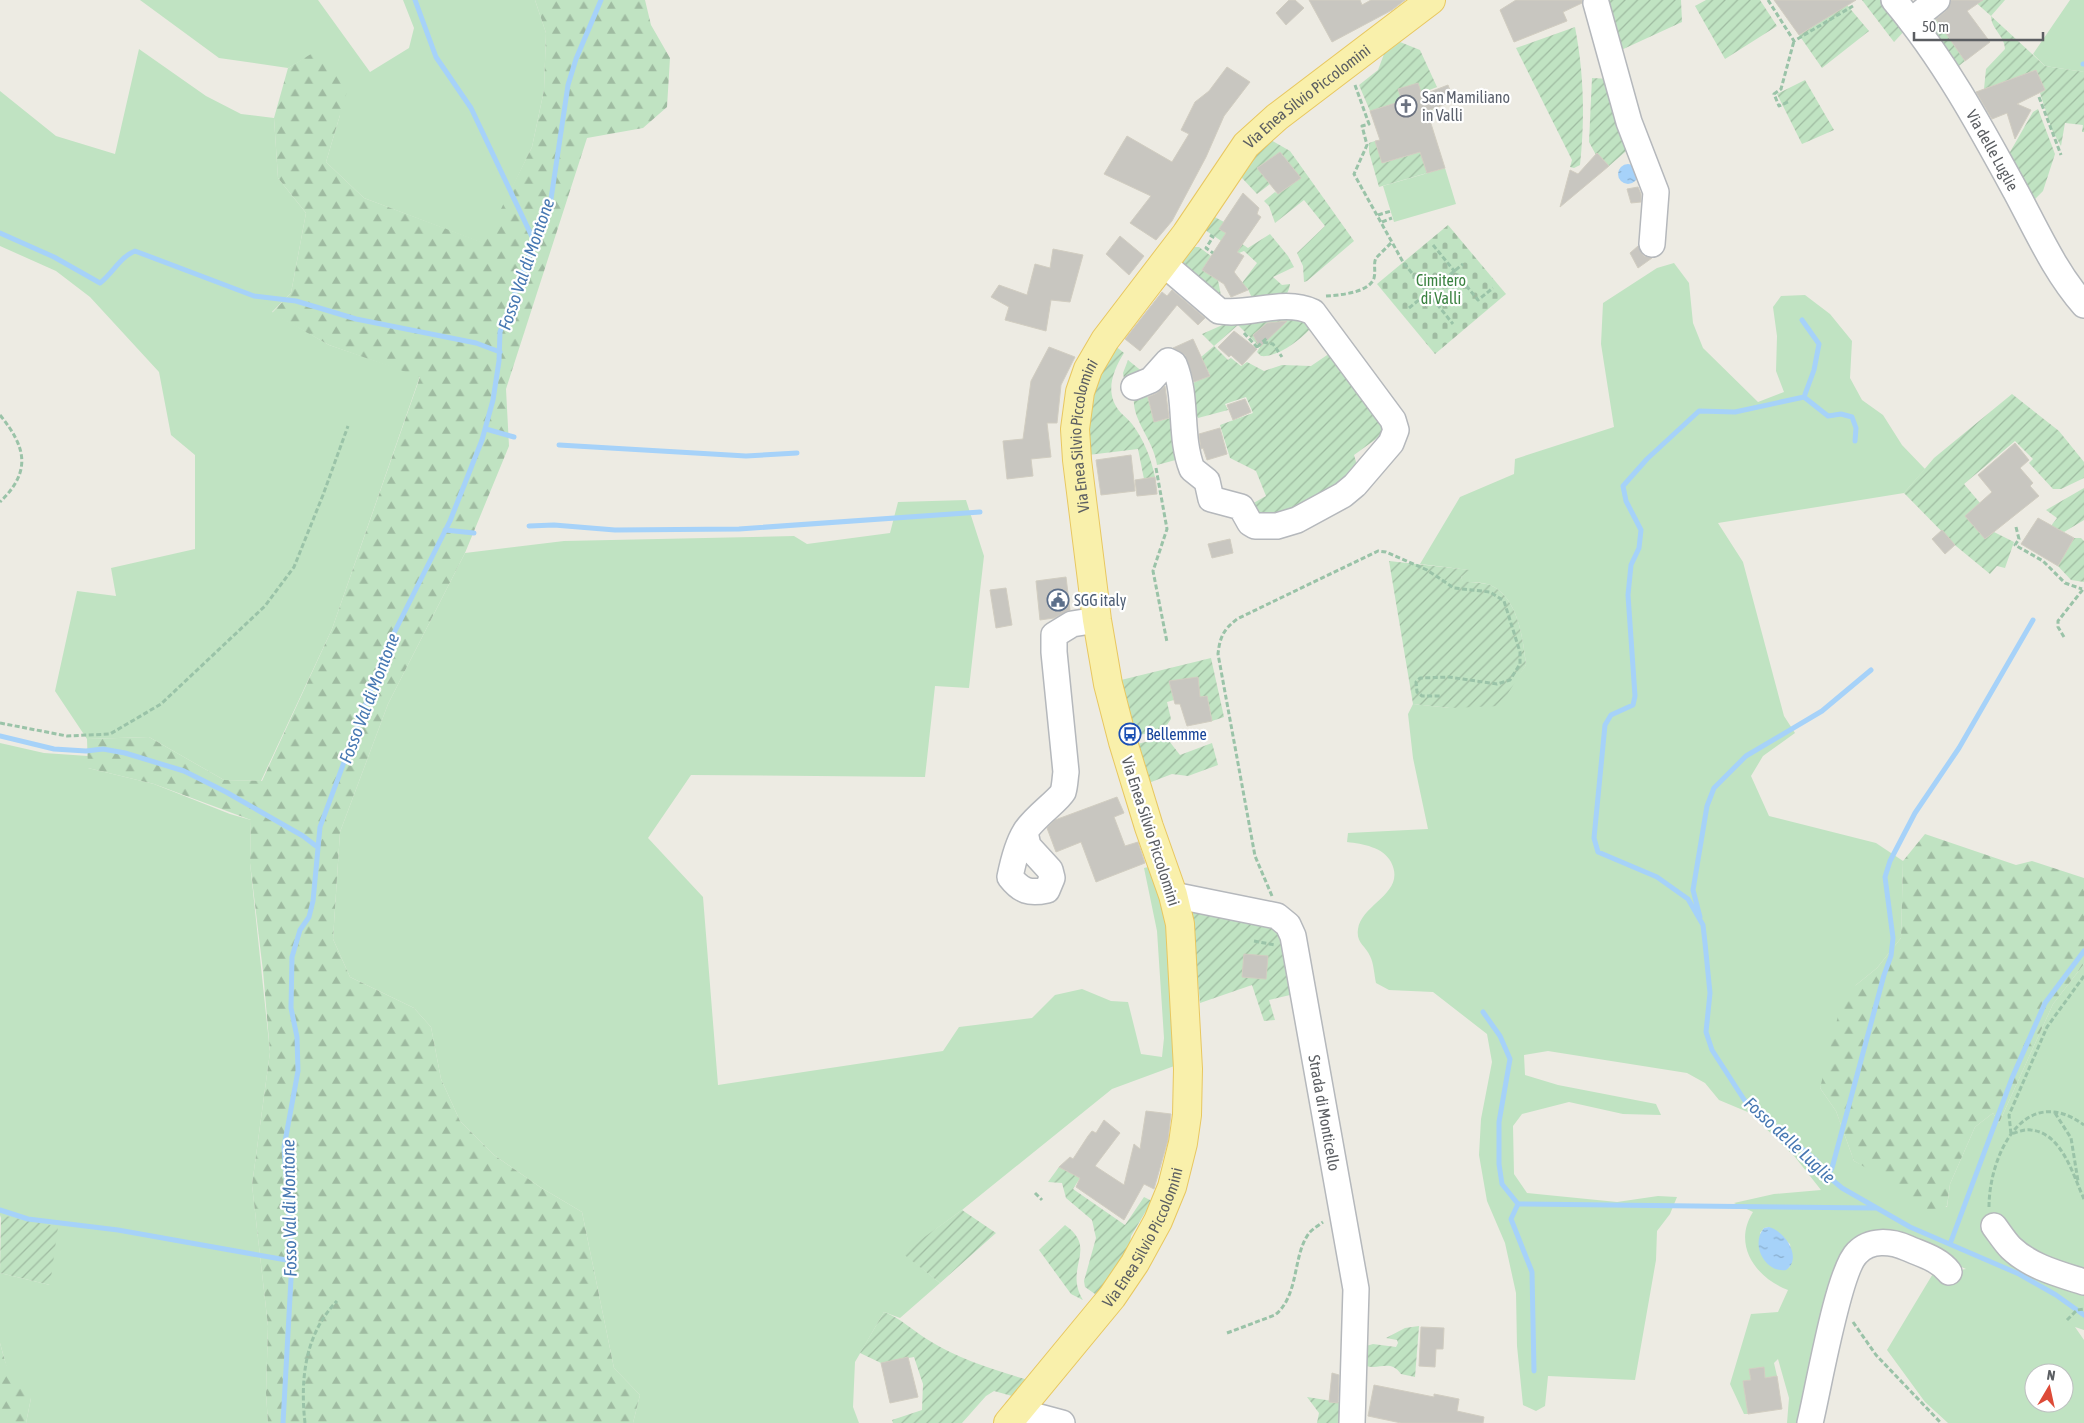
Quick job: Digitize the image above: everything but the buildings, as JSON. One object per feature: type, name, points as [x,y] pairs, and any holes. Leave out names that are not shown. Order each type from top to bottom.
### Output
[{"type":"main road","name":"Via Enea Silvio Piccolomini","points":[[1012,1417],[1122,1284],[1147,1241],[1167,1200],[1176,1176],[1186,1126],[1188,1069],[1183,952],[1178,914],[1149,827],[1110,692],[1097,620],[1075,444],[1080,392],[1088,369],[1105,340],[1164,264],[1250,140],[1283,112],[1431,0]]},
{"type":"street","name":"Via delle Luglie","points":[[1894,0],[1911,20],[1941,64],[1994,153],[2056,267],[2084,305]]},
{"type":"street","points":[[1911,20],[1936,0]]},
{"type":"street","points":[[1596,3],[1629,122],[1656,192],[1652,244]]},
{"type":"street","points":[[1134,387],[1151,380],[1168,361],[1174,364],[1183,398],[1192,470],[1207,481],[1211,499],[1241,507],[1250,523],[1254,526],[1277,526],[1296,520],[1343,495],[1355,485],[1391,443],[1396,430],[1393,420],[1313,312],[1301,306],[1284,305],[1254,311],[1219,311],[1164,264]]},
{"type":"street","points":[[1025,832],[1042,811],[1062,792],[1066,772],[1054,635],[1072,624],[1097,620]]},
{"type":"street","points":[[1173,895],[1277,916]]},
{"type":"street","name":"Strada di Monticello","points":[[1277,916],[1288,925],[1293,936],[1356,1289],[1352,1423]]},
{"type":"street","points":[[1994,1226],[2012,1249],[2028,1260],[2054,1273],[2084,1282]]},
{"type":"street","points":[[1810,1423],[1838,1301],[1847,1270],[1856,1253],[1865,1247],[1884,1242],[1896,1243],[1942,1263],[1949,1272]]},
{"type":"street","points":[[1012,1417],[1062,1423]]},
{"type":"path","points":[[1768,0],[1794,40]]},
{"type":"path","points":[[1788,102],[1779,106],[1774,94],[1781,89],[1794,40],[1853,6]]},
{"type":"path","points":[[1354,82],[1369,124],[1362,126],[1367,145],[1354,174],[1403,262],[1453,324]]},
{"type":"path","points":[[2039,97],[2061,155]]},
{"type":"path","points":[[1378,215],[1391,211]]},
{"type":"path","points":[[1382,222],[1392,218]]},
{"type":"path","points":[[1212,239],[1206,248],[1213,253]]},
{"type":"path","points":[[1313,312],[1314,300],[1362,289],[1372,283],[1375,276],[1376,258],[1392,242]]},
{"type":"path","points":[[1434,245],[1478,300],[1493,288]]},
{"type":"path","points":[[1409,308],[1463,264]]},
{"type":"path","points":[[1244,334],[1257,347],[1267,338]]},
{"type":"path","points":[[1263,342],[1273,344],[1282,357]]},
{"type":"path","points":[[0,415],[20,445],[22,463],[15,485],[0,502]]},
{"type":"path","points":[[0,724],[67,736],[110,734],[161,704],[265,606],[294,567],[348,426]]},
{"type":"path","points":[[1156,468],[1167,529],[1153,571],[1167,642]]},
{"type":"path","points":[[2016,527],[2019,539],[2015,545],[2043,561],[2065,583],[2083,589],[2058,620],[2058,627],[2064,637]]},
{"type":"path","points":[[1277,916],[1272,892],[1255,856],[1226,702],[1218,654],[1221,635],[1224,629],[1236,619],[1378,551],[1386,552],[1427,570],[1454,588],[1490,592],[1504,601],[1520,652],[1520,664],[1510,680],[1497,684],[1449,677],[1420,678],[1416,682],[1417,692],[1422,696],[1440,696]]},
{"type":"path","points":[[1254,941],[1266,943]]},
{"type":"path","points":[[2011,1134],[2010,1115],[2047,1026],[2084,976]]},
{"type":"path","points":[[2055,1112],[2071,1138],[2078,1187]]},
{"type":"path","points":[[1994,1226],[1989,1212],[1989,1194],[1994,1170],[2017,1124],[2031,1115],[2055,1112],[2076,1119],[2084,1125]]},
{"type":"path","points":[[2011,1134],[2029,1130],[2042,1133],[2055,1142],[2084,1199]]},
{"type":"path","points":[[1034,1193],[1042,1200]]},
{"type":"path","points":[[1227,1333],[1275,1315],[1280,1311],[1295,1278],[1305,1241],[1311,1232],[1341,1208]]},
{"type":"path","points":[[305,1423],[303,1384],[306,1358],[313,1334],[323,1315],[337,1301]]},
{"type":"path","points":[[1838,1301],[1876,1355],[1941,1423]]},
{"type":"path","points":[[2066,1320],[2077,1310],[2084,1309]]},
{"type":"green space","points":[[140,0],[318,0],[370,72],[409,48],[414,28],[403,0],[535,0],[546,33],[544,90],[532,147],[485,244],[364,198],[326,162],[340,115],[311,55],[288,68],[219,58]]},
{"type":"green space","points":[[535,0],[645,0],[651,25],[670,58],[667,107],[643,128],[587,138],[506,389],[509,446],[465,553],[388,704],[340,832],[333,939],[350,977],[414,1008],[431,1027],[441,1079],[460,1121],[494,1155],[540,1187],[582,1212],[614,1368],[640,1395],[633,1423],[268,1423],[266,1393],[268,1326],[252,1185],[270,1052],[263,971],[250,863],[251,820],[154,784],[88,768],[87,739],[149,737],[224,780],[262,781],[332,629],[420,377],[329,345],[272,313],[291,293],[306,213],[278,178],[274,118],[288,68],[311,54],[349,85],[326,162],[364,198],[484,243],[532,147],[544,90],[546,33]]},
{"type":"green space","points":[[1606,0],[1681,0],[1682,22],[1619,51]]},
{"type":"green space","points":[[1706,0],[1760,0],[1777,26],[1725,59],[1695,6]]},
{"type":"green space","points":[[1862,0],[1885,0],[1907,28],[1894,42]]},
{"type":"green space","points":[[1973,0],[2005,0],[1991,16]]},
{"type":"green space","points":[[2070,0],[2084,0],[2084,72],[2045,66],[2033,54]]},
{"type":"green space","points":[[1847,5],[1869,31],[1822,68],[1799,35]]},
{"type":"green space","points":[[1927,15],[1931,22],[1936,19],[1965,61],[1955,69],[1920,20]]},
{"type":"green space","points":[[1991,16],[2045,66],[2084,72],[2084,132],[2082,132],[2083,125],[2065,123],[2061,146],[2052,130],[2040,93],[2045,90],[2036,70],[1984,89],[1986,69],[2005,49],[2003,40],[1993,25]]},
{"type":"green space","points":[[1575,27],[1582,79],[1583,130],[1580,165],[1574,168],[1570,167],[1572,160],[1516,48]]},
{"type":"green space","points":[[1400,42],[1420,50],[1437,87],[1427,91],[1433,110],[1427,113],[1398,89],[1402,101],[1370,111],[1359,85],[1378,70],[1384,54]]},
{"type":"green space","points":[[139,49],[206,96],[241,114],[274,118],[278,178],[306,213],[291,293],[272,312],[329,345],[420,376],[332,629],[261,781],[224,780],[149,737],[87,739],[55,691],[77,591],[116,596],[111,568],[195,549],[195,455],[171,435],[159,372],[90,297],[56,271],[0,246],[0,91],[56,136],[115,154]]},
{"type":"green space","points":[[1592,78],[1610,79],[1633,145],[1609,166],[1598,154],[1596,155],[1589,142]]},
{"type":"green space","points":[[1805,80],[1834,130],[1802,144],[1777,94]]},
{"type":"green space","points":[[2038,109],[2055,154],[2043,191],[2031,203],[2005,156],[2010,152],[2033,112]]},
{"type":"green space","points":[[1269,139],[1290,151],[1354,241],[1304,282],[1303,266],[1297,253],[1325,226],[1304,200],[1275,223],[1269,206],[1264,201],[1275,192],[1278,194],[1301,178],[1280,152],[1258,168],[1270,184],[1257,194],[1242,178],[1242,168]]},
{"type":"green space","points":[[1375,141],[1383,163],[1420,152],[1427,173],[1379,187],[1369,152],[1369,143]]},
{"type":"green space","points":[[1445,168],[1456,204],[1394,222],[1383,186]]},
{"type":"green space","points":[[1213,216],[1224,222],[1220,229],[1248,248],[1270,234],[1288,256],[1294,267],[1273,277],[1282,285],[1290,284],[1286,295],[1282,299],[1255,305],[1248,289],[1242,283],[1257,263],[1244,251],[1239,253],[1205,230]]},
{"type":"green space","name":"Cimitero di Valli","points":[[1448,225],[1506,294],[1435,354],[1377,284]]},
{"type":"green space","points":[[1192,247],[1199,247],[1211,256],[1202,270],[1218,280],[1222,301],[1181,264]]},
{"type":"green space","points":[[1674,263],[1689,283],[1693,323],[1703,348],[1758,402],[1784,392],[1776,371],[1777,336],[1773,307],[1781,296],[1805,295],[1830,314],[1852,341],[1850,378],[1862,400],[1883,415],[1902,445],[1925,469],[1904,493],[1718,523],[1743,562],[1784,716],[1795,733],[1763,756],[1751,776],[1769,816],[1876,843],[1903,861],[1901,938],[1877,968],[1856,985],[1820,1088],[1836,1111],[1854,1161],[1947,1207],[1950,1184],[1975,1127],[1993,1113],[1999,1123],[2053,1004],[2084,964],[2084,1330],[2075,1327],[2084,1340],[2084,1423],[1948,1423],[1925,1402],[1887,1350],[1937,1267],[1949,1272],[1966,1269],[1937,1256],[1859,1243],[1806,1423],[1787,1423],[1789,1398],[1778,1359],[1774,1363],[1777,1376],[1765,1378],[1763,1367],[1749,1369],[1751,1380],[1743,1381],[1748,1414],[1744,1414],[1730,1384],[1751,1314],[1778,1312],[1788,1290],[1776,1285],[1757,1269],[1746,1248],[1745,1236],[1747,1224],[1753,1212],[1734,1203],[1774,1194],[1821,1190],[1795,1157],[1750,1113],[1719,1100],[1705,1083],[1687,1073],[1548,1051],[1524,1055],[1525,1075],[1558,1085],[1656,1104],[1661,1115],[1623,1114],[1569,1102],[1522,1114],[1513,1126],[1514,1174],[1527,1193],[1617,1202],[1658,1196],[1677,1197],[1670,1214],[1657,1231],[1656,1260],[1635,1380],[1548,1376],[1545,1406],[1536,1411],[1523,1405],[1517,1346],[1516,1293],[1505,1243],[1487,1201],[1479,1155],[1481,1119],[1492,1062],[1487,1034],[1433,992],[1389,990],[1376,983],[1371,959],[1358,938],[1358,929],[1361,920],[1367,912],[1389,890],[1393,882],[1394,873],[1391,862],[1383,853],[1366,845],[1347,842],[1348,833],[1428,829],[1413,758],[1408,714],[1413,704],[1450,708],[1514,682],[1526,665],[1521,631],[1513,608],[1499,591],[1487,584],[1463,582],[1461,577],[1469,570],[1420,564],[1460,497],[1514,474],[1515,459],[1614,427],[1601,344],[1603,303],[1657,268]],"holes":[[[1769,1227],[1790,1244],[1792,1258],[1789,1268],[1760,1233],[1764,1228]]]},
{"type":"green space","points":[[1296,314],[1310,325],[1309,330],[1293,344],[1280,352],[1267,356],[1261,356],[1257,352],[1260,347],[1238,325],[1214,346],[1202,334],[1227,323]]},
{"type":"green space","points":[[1114,345],[1124,353],[1113,375],[1111,391],[1113,398],[1116,406],[1140,436],[1149,456],[1155,477],[1144,479],[1138,449],[1088,455],[1090,411],[1096,385]]},
{"type":"green space","points":[[1214,346],[1228,360],[1231,358],[1241,366],[1247,362],[1264,371],[1282,365],[1311,366],[1336,349],[1387,431],[1354,455],[1359,472],[1352,483],[1266,521],[1250,505],[1266,496],[1256,471],[1230,458],[1220,425],[1253,413],[1246,397],[1225,404],[1228,410],[1198,418],[1191,408],[1191,384],[1210,375],[1201,357]]},
{"type":"green space","points":[[1128,360],[1149,377],[1130,382],[1124,379],[1123,373]]},
{"type":"green space","points":[[1145,387],[1154,422],[1180,416],[1183,458],[1157,465],[1155,455],[1135,410],[1135,392]]},
{"type":"green space","points":[[2012,394],[2059,431],[2084,462],[2084,478],[2061,489],[2053,489],[2029,463],[2033,459],[2015,441],[1964,484],[1980,503],[1965,516],[1985,539],[1994,532],[2014,542],[2005,568],[1997,566],[1990,574],[1956,546],[1904,493],[1934,458]]},
{"type":"green space","points":[[2084,488],[2084,520],[2064,532],[2051,526],[2057,518],[2046,510]]},
{"type":"green space","points":[[966,500],[984,556],[969,688],[935,686],[925,777],[691,775],[648,838],[703,897],[718,1085],[943,1051],[959,1027],[1032,1018],[1055,995],[1082,989],[1111,1001],[1128,1002],[1141,1054],[1162,1057],[1164,1038],[1157,931],[1144,868],[1153,866],[1167,929],[1177,1065],[1112,1089],[962,1210],[903,1253],[940,1283],[900,1318],[884,1312],[855,1362],[853,1407],[859,1423],[633,1423],[640,1395],[614,1368],[582,1212],[540,1187],[494,1155],[460,1121],[441,1079],[431,1027],[414,1008],[350,977],[333,939],[340,832],[388,704],[465,553],[564,541],[794,536],[807,544],[890,533],[898,502]]},
{"type":"green space","points":[[2074,538],[2081,538],[2084,541],[2084,582],[2071,580],[2058,566]]},
{"type":"green space","points":[[1389,561],[1470,570],[1461,577],[1463,581],[1490,585],[1507,599],[1513,608],[1521,631],[1526,665],[1500,706],[1450,708],[1413,704]]},
{"type":"green space","points":[[1211,658],[1224,717],[1212,721],[1207,697],[1200,697],[1169,681],[1174,700],[1167,702],[1171,719],[1164,729],[1136,736],[1121,680]]},
{"type":"green space","points":[[1166,737],[1180,755],[1212,743],[1218,765],[1188,776],[1172,774],[1146,784],[1137,744]]},
{"type":"green space","points":[[0,743],[44,753],[88,756],[88,768],[154,784],[230,814],[251,820],[250,863],[270,1052],[252,1185],[268,1326],[266,1393],[268,1423],[26,1423],[31,1398],[8,1372],[0,1343],[0,1273],[50,1285],[1,1215],[0,1218]]},
{"type":"green space","points":[[1925,834],[2016,865],[2032,861],[2084,878],[2084,964],[2053,1004],[1999,1123],[1993,1113],[1975,1127],[1950,1184],[1947,1206],[1931,1212],[1886,1179],[1854,1161],[1836,1111],[1820,1088],[1841,1004],[1856,985],[1877,968],[1901,938],[1903,861]]},
{"type":"green space","points":[[1190,902],[1284,926],[1297,1015],[1290,995],[1269,1000],[1275,1020],[1264,1021],[1252,985],[1200,1003]]},
{"type":"green space","points":[[1059,1167],[1080,1178],[1073,1189],[1125,1225],[1144,1197],[1152,1201],[1131,1236],[1129,1248],[1102,1292],[1095,1294],[1085,1287],[1084,1281],[1096,1238],[1092,1220],[1066,1198],[1062,1183],[1048,1182]]},
{"type":"green space","points":[[962,1210],[996,1233],[940,1283],[902,1253]]},
{"type":"green space","points":[[1,1215],[58,1227],[50,1285],[0,1273]]},
{"type":"green space","points":[[1065,1225],[1075,1234],[1079,1242],[1077,1278],[1078,1288],[1083,1300],[1071,1294],[1039,1250]]},
{"type":"green space","points":[[884,1312],[952,1353],[1028,1380],[1012,1396],[994,1391],[986,1396],[962,1423],[893,1423],[892,1420],[922,1410],[923,1384],[914,1357],[881,1363],[860,1353]]},
{"type":"green space","points":[[1419,1326],[1415,1377],[1401,1374],[1389,1366],[1366,1366],[1363,1347],[1373,1344],[1396,1347],[1397,1340],[1386,1338],[1405,1328]]},
{"type":"green space","points":[[0,1343],[6,1364],[12,1376],[30,1390],[31,1398],[26,1423],[0,1423]]},
{"type":"green space","points":[[1307,1397],[1345,1403],[1345,1423],[1317,1423],[1319,1413]]},
{"type":"water","points":[[1628,164],[1635,167],[1638,174],[1635,181],[1628,184],[1621,181],[1618,174],[1621,167]]},
{"type":"water","points":[[1769,1227],[1781,1234],[1790,1245],[1793,1259],[1791,1265],[1786,1270],[1778,1270],[1772,1267],[1766,1262],[1759,1249],[1760,1235],[1764,1228]]},
{"type":"waterway","points":[[415,0],[436,57],[471,108],[535,243]]},
{"type":"waterway","name":"Fosso Val di Montone","points":[[283,1423],[292,1261],[284,1147],[298,1071],[297,1037],[291,1008],[292,957],[300,930],[309,917],[313,901],[320,827],[386,649],[450,521],[482,440],[493,400],[499,361],[500,332],[551,199],[568,85],[576,59],[601,0]]},
{"type":"waterway","points":[[0,233],[54,257],[100,283],[125,257],[135,251],[254,296],[296,301],[356,319],[476,343],[500,352]]},
{"type":"waterway","name":"Fosso delle Luglie","points":[[1802,320],[1819,344],[1814,370],[1804,397],[1735,412],[1699,411],[1647,459],[1623,486],[1626,501],[1641,530],[1639,548],[1631,565],[1628,595],[1635,696],[1633,705],[1611,715],[1605,725],[1594,838],[1598,852],[1657,877],[1688,899],[1703,925],[1710,993],[1706,1032],[1712,1050],[1745,1101],[1753,1103],[1768,1121],[1816,1160],[1830,1178],[1842,1188],[1910,1227],[2019,1274],[2056,1295],[2084,1315]]},
{"type":"waterway","points":[[1804,397],[1828,416],[1841,414],[1852,417],[1856,428],[1855,441]]},
{"type":"waterway","points":[[486,429],[514,437]]},
{"type":"waterway","points":[[559,445],[746,456],[797,453]]},
{"type":"waterway","points":[[529,526],[554,525],[615,530],[739,529],[980,512]]},
{"type":"waterway","points":[[445,530],[474,533]]},
{"type":"waterway","points":[[1828,1175],[1832,1168],[1884,975],[1891,956],[1893,938],[1885,877],[1890,861],[1915,813],[1959,748],[2033,620]]},
{"type":"waterway","points":[[1700,917],[1693,890],[1707,806],[1714,788],[1746,756],[1822,711],[1871,670]]},
{"type":"waterway","points":[[0,736],[54,749],[86,751],[103,749],[125,753],[184,771],[226,792],[303,836],[316,846]]},
{"type":"waterway","points":[[1950,1244],[2012,1078],[2045,1003],[2084,951]]},
{"type":"waterway","points":[[1483,1012],[1500,1036],[1510,1059],[1499,1122],[1499,1164],[1502,1184],[1518,1204],[1874,1208]]},
{"type":"waterway","points":[[1518,1204],[1511,1219],[1532,1272],[1534,1371]]},
{"type":"waterway","points":[[0,1210],[28,1219],[118,1230],[292,1261]]},
{"type":"place","name":"San Mamiliano in Valli","points":[[1406,106]]},
{"type":"place","name":"SGG italy","points":[[1058,600]]},
{"type":"place","name":"Bellemme","points":[[1130,734]]}]
